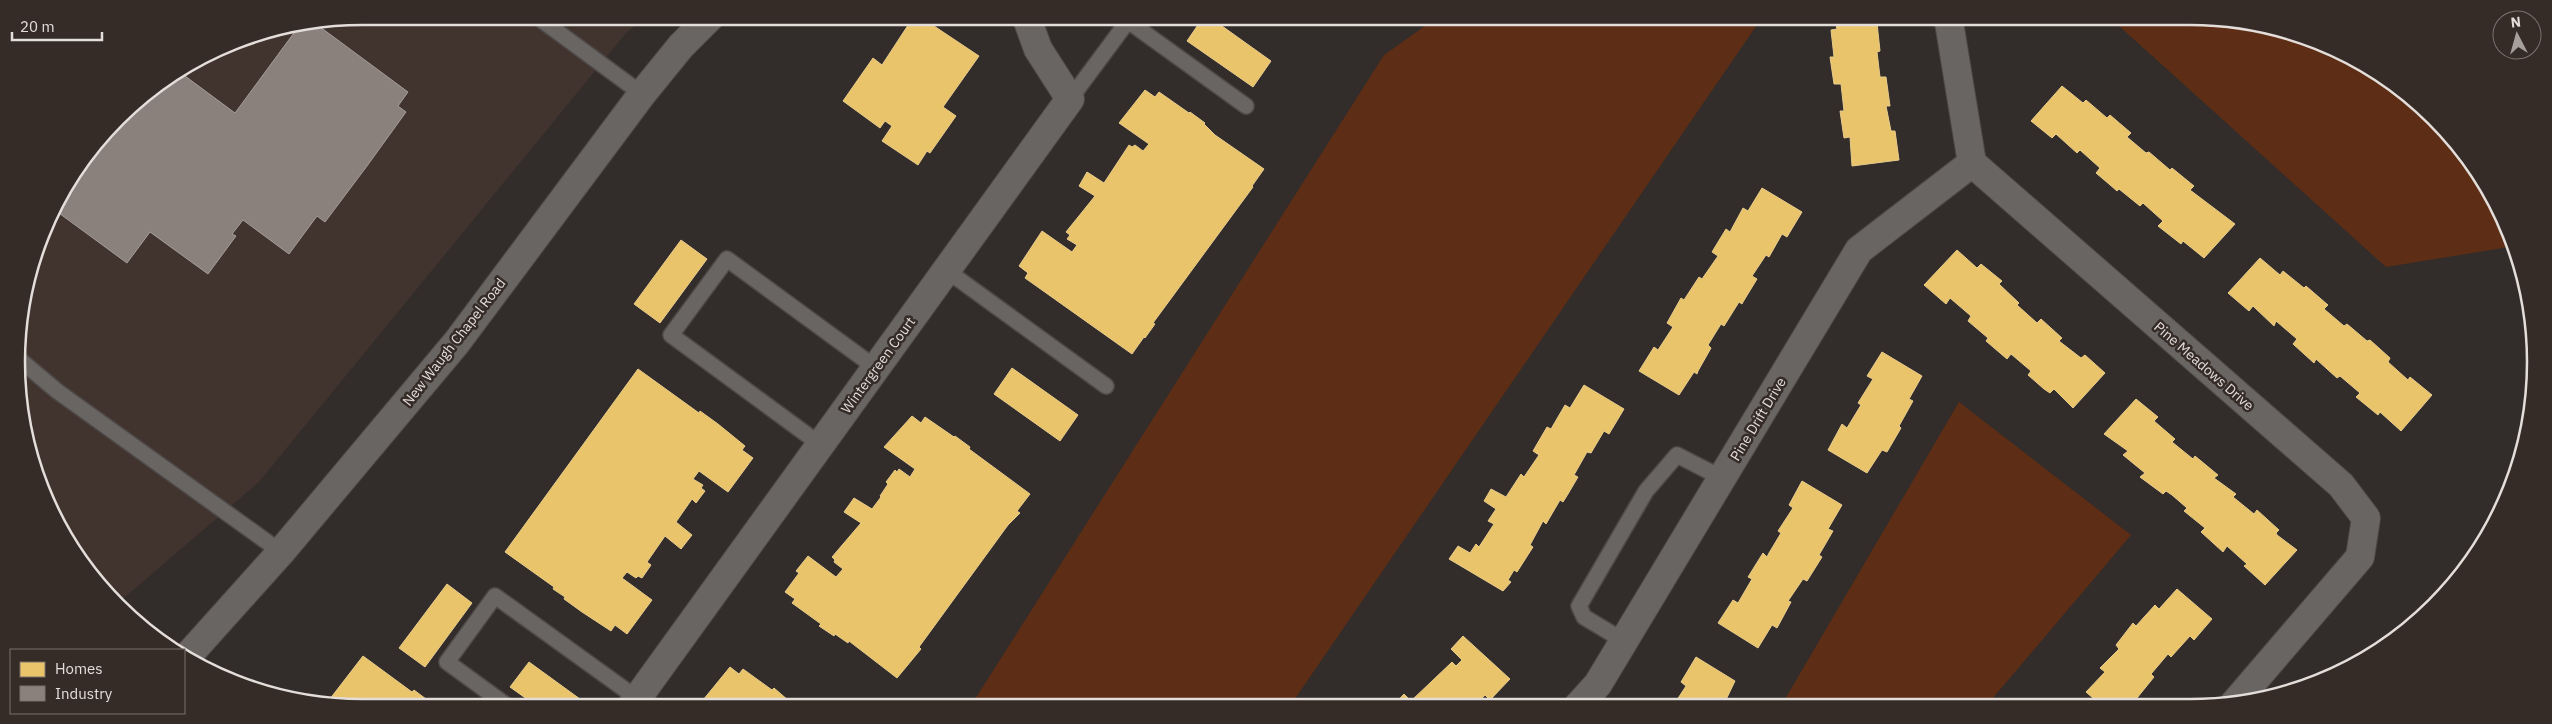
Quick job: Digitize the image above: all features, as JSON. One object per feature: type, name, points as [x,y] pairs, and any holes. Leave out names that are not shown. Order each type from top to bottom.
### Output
[{"type":"street","name":"New Waugh Chapel Road","points":[[191,653],[281,552],[457,342],[642,94],[681,46],[702,25]]},
{"type":"street","points":[[1029,25],[1038,49],[1070,99]]},
{"type":"street","points":[[1949,25],[1972,163]]},
{"type":"street","name":"Wintergreen Court","points":[[637,699],[1070,99]]},
{"type":"street","name":"Pine Drift Drive","points":[[1584,699],[1598,684],[1859,250],[1972,163]]},
{"type":"street","name":"Pine Meadows Drive","points":[[1972,163],[2340,485],[2366,518],[2360,557],[2242,695]]},
{"type":"lane","points":[[548,25],[642,94]]},
{"type":"lane","points":[[1070,99],[1125,25]]},
{"type":"lane","points":[[1134,25],[1246,106]]},
{"type":"lane","points":[[821,445],[670,335],[727,259],[876,368]]},
{"type":"lane","points":[[946,270],[1106,386]]},
{"type":"lane","points":[[25,364],[65,397],[281,552]]},
{"type":"lane","points":[[1624,641],[1584,617],[1580,606],[1646,491],[1677,455],[1722,478]]},
{"type":"lane","points":[[498,699],[447,662],[494,596],[629,699]]},
{"type":"shaded area","points":[[362,25],[636,25],[627,32],[259,482],[123,599],[82,549],[70,530],[51,491],[36,449],[28,406],[25,362],[31,296],[43,254],[70,193],[109,140],[140,109],[193,70],[254,43],[296,31]]},
{"type":"shaded area","points":[[1426,25],[1757,25],[1295,699],[975,699],[1384,55]]},
{"type":"shaded area","points":[[2118,25],[2212,26],[2256,31],[2277,36],[2319,51],[2358,70],[2412,109],[2443,140],[2470,175],[2492,213],[2506,247],[2386,267]]},
{"type":"shaded area","points":[[1959,402],[2131,535],[1992,699],[1785,699]]},
{"type":"building: Homes","points":[[908,25],[932,25],[979,56],[943,107],[956,116],[930,153],[927,151],[918,165],[882,141],[892,126],[885,121],[880,128],[843,101],[873,58],[882,65]]},
{"type":"building: Homes","points":[[1198,25],[1221,25],[1271,61],[1253,87],[1187,41]]},
{"type":"building: Homes","points":[[1836,25],[1877,25],[1880,51],[1877,52],[1880,77],[1886,77],[1890,106],[1886,106],[1891,131],[1895,131],[1899,160],[1852,166],[1850,137],[1844,138],[1840,111],[1844,111],[1841,84],[1834,84],[1830,57],[1834,57],[1831,30],[1837,29]]},
{"type":"building: Homes","points":[[2062,86],[2083,103],[2086,100],[2107,118],[2110,115],[2131,133],[2127,137],[2170,170],[2172,168],[2194,186],[2190,190],[2235,224],[2204,258],[2183,241],[2181,244],[2158,226],[2163,221],[2143,203],[2140,206],[2119,189],[2117,191],[2096,173],[2100,168],[2080,150],[2077,153],[2056,134],[2052,138],[2031,121]]},
{"type":"building: Homes","points":[[1145,90],[1155,97],[1159,92],[1190,112],[1205,123],[1215,135],[1264,169],[1253,187],[1132,354],[1025,278],[1028,273],[1019,266],[1042,231],[1072,252],[1077,245],[1067,239],[1070,235],[1066,232],[1095,196],[1079,186],[1087,172],[1104,183],[1129,145],[1132,147],[1135,145],[1143,151],[1149,144],[1119,123]]},
{"type":"building: Homes","points":[[1762,188],[1802,212],[1787,237],[1782,234],[1769,257],[1766,255],[1752,276],[1757,279],[1742,304],[1739,302],[1724,326],[1721,324],[1708,345],[1711,348],[1697,374],[1694,372],[1679,395],[1639,371],[1654,347],[1658,350],[1673,327],[1667,323],[1681,298],[1684,300],[1699,277],[1702,279],[1718,256],[1712,252],[1726,229],[1730,232],[1743,208],[1748,211]]},
{"type":"building: Homes","points":[[681,240],[707,259],[660,323],[634,304]]},
{"type":"building: Homes","points":[[1957,250],[1977,268],[1981,264],[2002,281],[1999,284],[2019,303],[2017,305],[2037,323],[2041,319],[2062,338],[2059,341],[2081,358],[2085,355],[2105,373],[2073,408],[2054,389],[2050,393],[2044,389],[2028,375],[2031,371],[2011,354],[2007,359],[1986,341],[1988,338],[1968,321],[1971,316],[1950,298],[1946,304],[1924,285]]},
{"type":"building: Homes","points":[[2260,258],[2280,275],[2283,271],[2304,288],[2306,286],[2328,305],[2324,309],[2344,326],[2347,324],[2367,341],[2370,340],[2390,358],[2388,362],[2408,380],[2410,377],[2432,395],[2401,431],[2380,412],[2378,415],[2356,397],[2360,393],[2340,376],[2337,378],[2316,359],[2314,363],[2293,344],[2297,339],[2276,321],[2274,326],[2253,306],[2249,311],[2228,293]]},
{"type":"building: Homes","points":[[1882,352],[1922,376],[1909,399],[1913,401],[1899,426],[1901,428],[1887,452],[1882,450],[1867,473],[1828,450],[1842,424],[1847,428],[1861,405],[1858,403],[1873,379],[1867,376]]},
{"type":"building: Homes","points":[[1012,368],[1078,415],[1060,441],[994,394]]},
{"type":"building: Homes","points":[[638,369],[699,413],[700,411],[718,424],[745,446],[742,450],[753,458],[728,492],[699,471],[693,479],[703,485],[701,488],[705,491],[696,503],[692,499],[676,522],[692,535],[681,549],[665,536],[647,562],[651,565],[642,578],[638,576],[636,578],[627,572],[622,578],[652,600],[627,634],[615,625],[611,631],[582,612],[564,599],[565,597],[553,589],[554,587],[505,552]]},
{"type":"building: Homes","points":[[1584,385],[1624,409],[1609,434],[1604,431],[1591,453],[1587,452],[1574,475],[1578,477],[1568,494],[1563,502],[1560,500],[1546,524],[1543,521],[1530,545],[1533,547],[1517,572],[1514,570],[1508,580],[1511,582],[1503,591],[1449,559],[1458,546],[1470,553],[1476,544],[1479,547],[1494,524],[1488,521],[1496,509],[1484,501],[1491,489],[1506,497],[1521,474],[1524,477],[1539,455],[1533,451],[1547,427],[1551,429],[1565,405],[1570,408]]},
{"type":"building: Homes","points":[[2136,399],[2158,417],[2154,421],[2175,439],[2172,442],[2193,459],[2195,456],[2218,475],[2214,478],[2236,494],[2233,497],[2254,514],[2257,510],[2279,530],[2276,533],[2277,535],[2297,550],[2265,585],[2244,566],[2247,564],[2227,546],[2223,552],[2201,532],[2205,528],[2184,511],[2187,508],[2172,495],[2166,491],[2163,494],[2140,477],[2145,473],[2123,455],[2128,451],[2104,434]]},
{"type":"building: Homes","points":[[912,416],[921,423],[925,417],[955,436],[970,447],[969,449],[1030,494],[1017,511],[1020,513],[1008,525],[919,647],[921,649],[897,678],[849,641],[848,643],[819,626],[821,624],[792,603],[795,599],[785,592],[799,573],[796,571],[808,556],[836,577],[843,569],[834,562],[835,560],[832,557],[861,523],[844,512],[854,498],[872,509],[888,484],[886,482],[895,470],[897,472],[899,469],[910,477],[915,469],[884,447]]},
{"type":"building: Homes","points":[[1802,481],[1842,505],[1828,529],[1833,531],[1819,555],[1822,557],[1807,581],[1803,579],[1788,601],[1791,602],[1777,628],[1772,625],[1758,648],[1718,623],[1733,600],[1738,603],[1752,579],[1748,577],[1763,553],[1767,557],[1781,533],[1778,531],[1793,508],[1789,505]]},
{"type":"building: Homes","points":[[447,584],[472,603],[425,667],[399,648]]},
{"type":"building: Homes","points":[[2177,589],[2212,619],[2194,640],[2190,636],[2171,657],[2168,654],[2151,674],[2154,677],[2138,699],[2094,699],[2086,692],[2105,672],[2100,668],[2119,649],[2116,645],[2133,623],[2136,626],[2155,605],[2159,609]]},
{"type":"building: Homes","points":[[1463,636],[1510,679],[1491,699],[1485,695],[1481,699],[1413,699],[1452,662],[1456,666],[1462,660],[1451,649]]},
{"type":"building: Homes","points":[[363,656],[412,692],[414,690],[426,699],[362,699],[331,697]]},
{"type":"building: Homes","points":[[1696,657],[1735,681],[1726,699],[1678,699],[1686,686],[1681,682]]},
{"type":"building: Homes","points":[[529,662],[580,699],[527,699],[510,687]]},
{"type":"building: Homes","points":[[730,667],[739,674],[743,669],[772,690],[774,688],[787,699],[704,699]]},
{"type":"building: Homes","points":[[1404,694],[1409,699],[1399,699]]},
{"type":"building: Industry","points":[[318,28],[321,28],[408,92],[398,106],[406,112],[367,166],[325,222],[317,216],[289,254],[243,220],[232,234],[236,236],[208,274],[150,232],[127,263],[60,214],[82,175],[109,140],[140,109],[185,76],[235,113],[295,31]]}]
